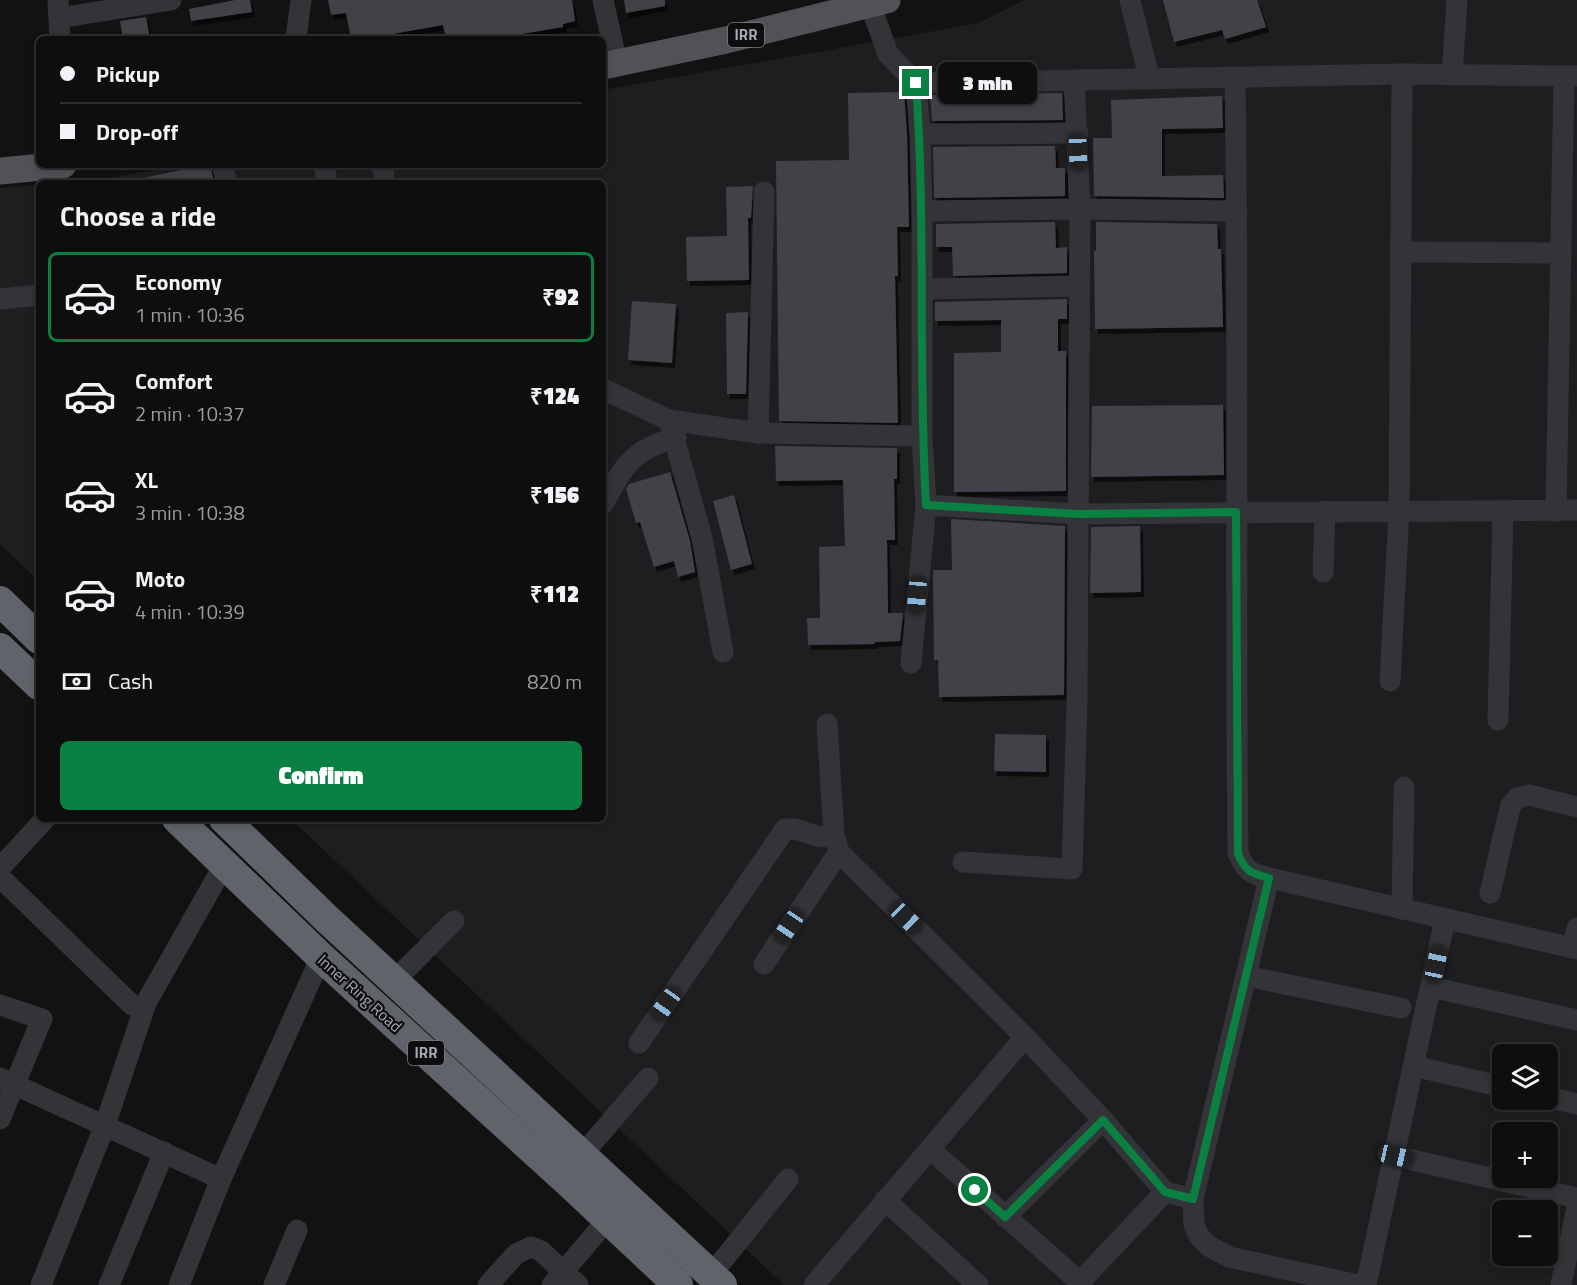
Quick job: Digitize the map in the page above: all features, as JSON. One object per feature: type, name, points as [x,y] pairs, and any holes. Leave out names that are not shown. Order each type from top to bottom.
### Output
[{"type":"highway","points":[[0,602],[36,636]]},
{"type":"highway","points":[[0,648],[36,682]]},
{"type":"highway","name":"Inner Ring Road","points":[[180,822],[321,957],[678,1285]]},
{"type":"highway","points":[[200,841],[220,822]]},
{"type":"highway","name":"Inner Ring Road","points":[[226,822],[717,1280]]},
{"type":"main road","name":"IRR","points":[[607,56],[828,0]]},
{"type":"main road","name":"IRR","points":[[607,56],[726,40],[880,2]]},
{"type":"main road","points":[[0,156],[36,152]]},
{"type":"main road","points":[[0,171],[36,168]]},
{"type":"street","points":[[60,36],[59,9],[171,0]]},
{"type":"street","points":[[297,36],[301,0]]},
{"type":"street","points":[[603,0],[606,36]]},
{"type":"street","points":[[1130,0],[1149,77]]},
{"type":"street","points":[[1452,75],[1457,0]]},
{"type":"street","points":[[880,2],[888,54],[916,83],[920,134],[922,436],[926,505],[911,663]]},
{"type":"street","points":[[1390,681],[1399,512],[1402,74]]},
{"type":"street","points":[[916,83],[1402,74],[1570,76],[1561,253],[1567,511],[1078,514],[926,505]]},
{"type":"street","points":[[1234,78],[1237,211],[1238,854],[1243,867],[1251,873],[1269,878],[1445,919],[1575,942]]},
{"type":"street","points":[[963,862],[1072,869],[1077,703],[1080,209],[1074,80]]},
{"type":"street","points":[[920,134],[1078,133]]},
{"type":"street","points":[[758,433],[764,192]]},
{"type":"street","points":[[922,210],[1237,211]]},
{"type":"street","points":[[1401,252],[1561,253]]},
{"type":"street","points":[[922,289],[1079,286]]},
{"type":"street","points":[[0,299],[36,294]]},
{"type":"street","points":[[606,390],[672,429],[922,436]]},
{"type":"street","points":[[606,499],[625,465],[672,429]]},
{"type":"street","points":[[672,429],[702,538],[723,652]]},
{"type":"street","points":[[1498,720],[1503,511]]},
{"type":"street","points":[[1323,572],[1325,512]]},
{"type":"street","points":[[764,964],[837,843],[827,724]]},
{"type":"street","points":[[1402,909],[1404,787]]},
{"type":"street","points":[[1490,892],[1508,816],[1516,798],[1529,795],[1577,807]]},
{"type":"street","points":[[0,868],[42,822]]},
{"type":"street","points":[[639,1043],[785,829],[793,827],[837,843],[1025,1037],[1103,1120],[1165,1192],[1193,1199]]},
{"type":"street","points":[[41,1285],[105,1125],[147,1003],[224,865]]},
{"type":"street","points":[[0,877],[132,1005]]},
{"type":"street","points":[[1269,878],[1193,1199],[1194,1225],[1199,1236],[1209,1246],[1229,1257],[1358,1285]]},
{"type":"street","points":[[1366,1285],[1445,919]]},
{"type":"street","points":[[394,981],[454,921]]},
{"type":"street","points":[[179,1285],[221,1179],[321,957]]},
{"type":"street","points":[[1246,976],[1401,1008]]},
{"type":"street","points":[[1431,987],[1577,1020]]},
{"type":"street","points":[[0,1005],[42,1019],[7,1081],[0,1119]]},
{"type":"street","points":[[814,1285],[1025,1037]]},
{"type":"street","points":[[1414,1066],[1492,1084]]},
{"type":"street","points":[[582,1155],[648,1078]]},
{"type":"street","points":[[7,1081],[221,1179]]},
{"type":"street","points":[[1558,1099],[1577,1104]]},
{"type":"street","points":[[1005,1217],[1103,1120]]},
{"type":"street","points":[[930,1149],[1080,1284],[1165,1192]]},
{"type":"street","points":[[109,1285],[164,1152]]},
{"type":"street","points":[[1395,1156],[1577,1198]]},
{"type":"street","points":[[717,1280],[788,1179]]},
{"type":"street","points":[[885,1200],[978,1285]]},
{"type":"street","points":[[1561,1285],[1577,1208]]},
{"type":"street","points":[[488,1285],[516,1254],[531,1247],[541,1251],[564,1280],[608,1219]]},
{"type":"street","points":[[274,1285],[297,1230]]},
{"type":"shaded area","points":[[1025,0],[1577,0],[1577,1285],[784,1285],[294,822],[606,822],[606,180],[98,180],[166,168],[606,168],[606,89],[979,23]]},
{"type":"shaded area","points":[[36,185],[36,578],[0,544],[0,188]]},
{"type":"building","points":[[235,0],[250,0],[252,12],[191,21],[189,9]]},
{"type":"building","points":[[328,0],[572,0],[575,21],[563,24],[563,27],[510,36],[445,36],[443,25],[381,36],[350,36],[346,13],[331,15]]},
{"type":"building","points":[[624,0],[665,0],[665,6],[626,13]]},
{"type":"building","points":[[1163,0],[1257,0],[1266,27],[1225,39],[1222,30],[1174,42]]},
{"type":"building","points":[[146,17],[149,36],[122,36],[120,21]]},
{"type":"building","points":[[904,92],[909,227],[897,227],[898,276],[895,276],[898,423],[779,421],[776,161],[849,160],[848,93]]},
{"type":"building","points":[[1062,93],[1063,120],[932,121],[930,95]]},
{"type":"building","points":[[1222,96],[1223,128],[1162,129],[1162,176],[1223,175],[1224,198],[1094,196],[1093,138],[1112,138],[1111,100]]},
{"type":"building","points":[[1055,146],[1056,168],[1065,168],[1065,196],[934,198],[933,147]]},
{"type":"building","points":[[191,168],[211,168],[214,180],[143,180],[143,178]]},
{"type":"building","points":[[753,186],[751,218],[748,218],[749,280],[687,281],[686,237],[727,236],[726,187]]},
{"type":"building","points":[[1055,222],[1056,248],[1067,247],[1067,273],[953,276],[952,247],[936,247],[936,224]]},
{"type":"building","points":[[1096,222],[1217,224],[1218,249],[1221,249],[1223,327],[1095,329]]},
{"type":"building","points":[[1067,299],[1067,319],[1058,319],[1058,351],[1066,351],[1066,491],[954,492],[954,353],[1001,352],[1001,320],[935,321],[935,302]]},
{"type":"building","points":[[632,301],[676,304],[672,363],[628,360]]},
{"type":"building","points":[[748,312],[746,394],[727,394],[726,313]]},
{"type":"building","points":[[1223,405],[1224,475],[1091,477],[1092,406]]},
{"type":"building","points":[[775,446],[897,448],[897,479],[894,479],[895,540],[887,540],[888,613],[903,613],[900,641],[875,642],[875,644],[808,645],[807,618],[820,618],[819,547],[845,546],[843,480],[776,481]]},
{"type":"building","points":[[670,472],[690,541],[695,572],[678,577],[674,561],[654,567],[640,522],[636,523],[626,489],[629,484]]},
{"type":"building","points":[[734,495],[752,564],[731,570],[713,501]]},
{"type":"building","points":[[951,519],[1065,526],[1064,695],[939,697],[938,660],[934,660],[933,570],[952,570]]},
{"type":"building","points":[[1140,526],[1141,592],[1090,593],[1091,527]]},
{"type":"building","points":[[995,734],[1046,735],[1046,772],[994,771]]},
{"type":"route","points":[[916,83],[922,210],[922,436],[926,505],[1078,514],[1236,512],[1238,854],[1243,867],[1251,873],[1269,878],[1193,1199],[1165,1192],[1103,1120],[1005,1217],[975,1190]]}]
